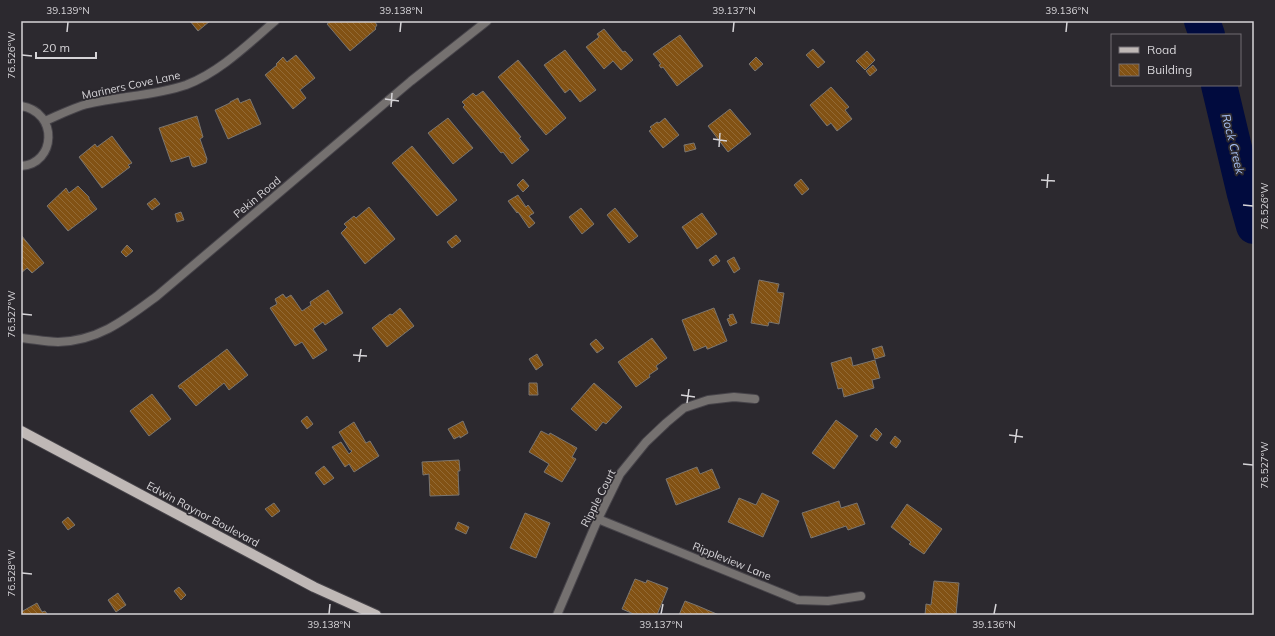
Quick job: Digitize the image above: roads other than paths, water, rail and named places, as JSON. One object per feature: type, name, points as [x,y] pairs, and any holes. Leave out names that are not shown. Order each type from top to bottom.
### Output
[{"type":"main road","name":"Edwin Raynor Boulevard","points":[[21,431],[314,587],[376,615]]},
{"type":"street","name":"Mariners Cove Lane","points":[[45,121],[88,104],[166,91],[187,84],[208,74],[235,55],[275,21]]},
{"type":"street","name":"Pekin Road","points":[[21,338],[58,342],[101,333],[118,324],[158,296],[411,81],[487,21]]},
{"type":"street","points":[[21,106],[38,113],[45,121],[48,132],[48,143],[44,153],[36,161],[21,166]]},
{"type":"street","name":"Ripple Court","points":[[556,615],[620,474],[646,442],[684,408],[708,400],[734,397],[755,399]]},
{"type":"street","name":"Rippleview Lane","points":[[598,520],[798,600],[828,601],[861,596]]},
{"type":"waterway","name":"Rock Creek","points":[[1202,21],[1207,34]]},
{"type":"waterway","name":"Rock Creek","points":[[1219,86],[1254,226]]}]
